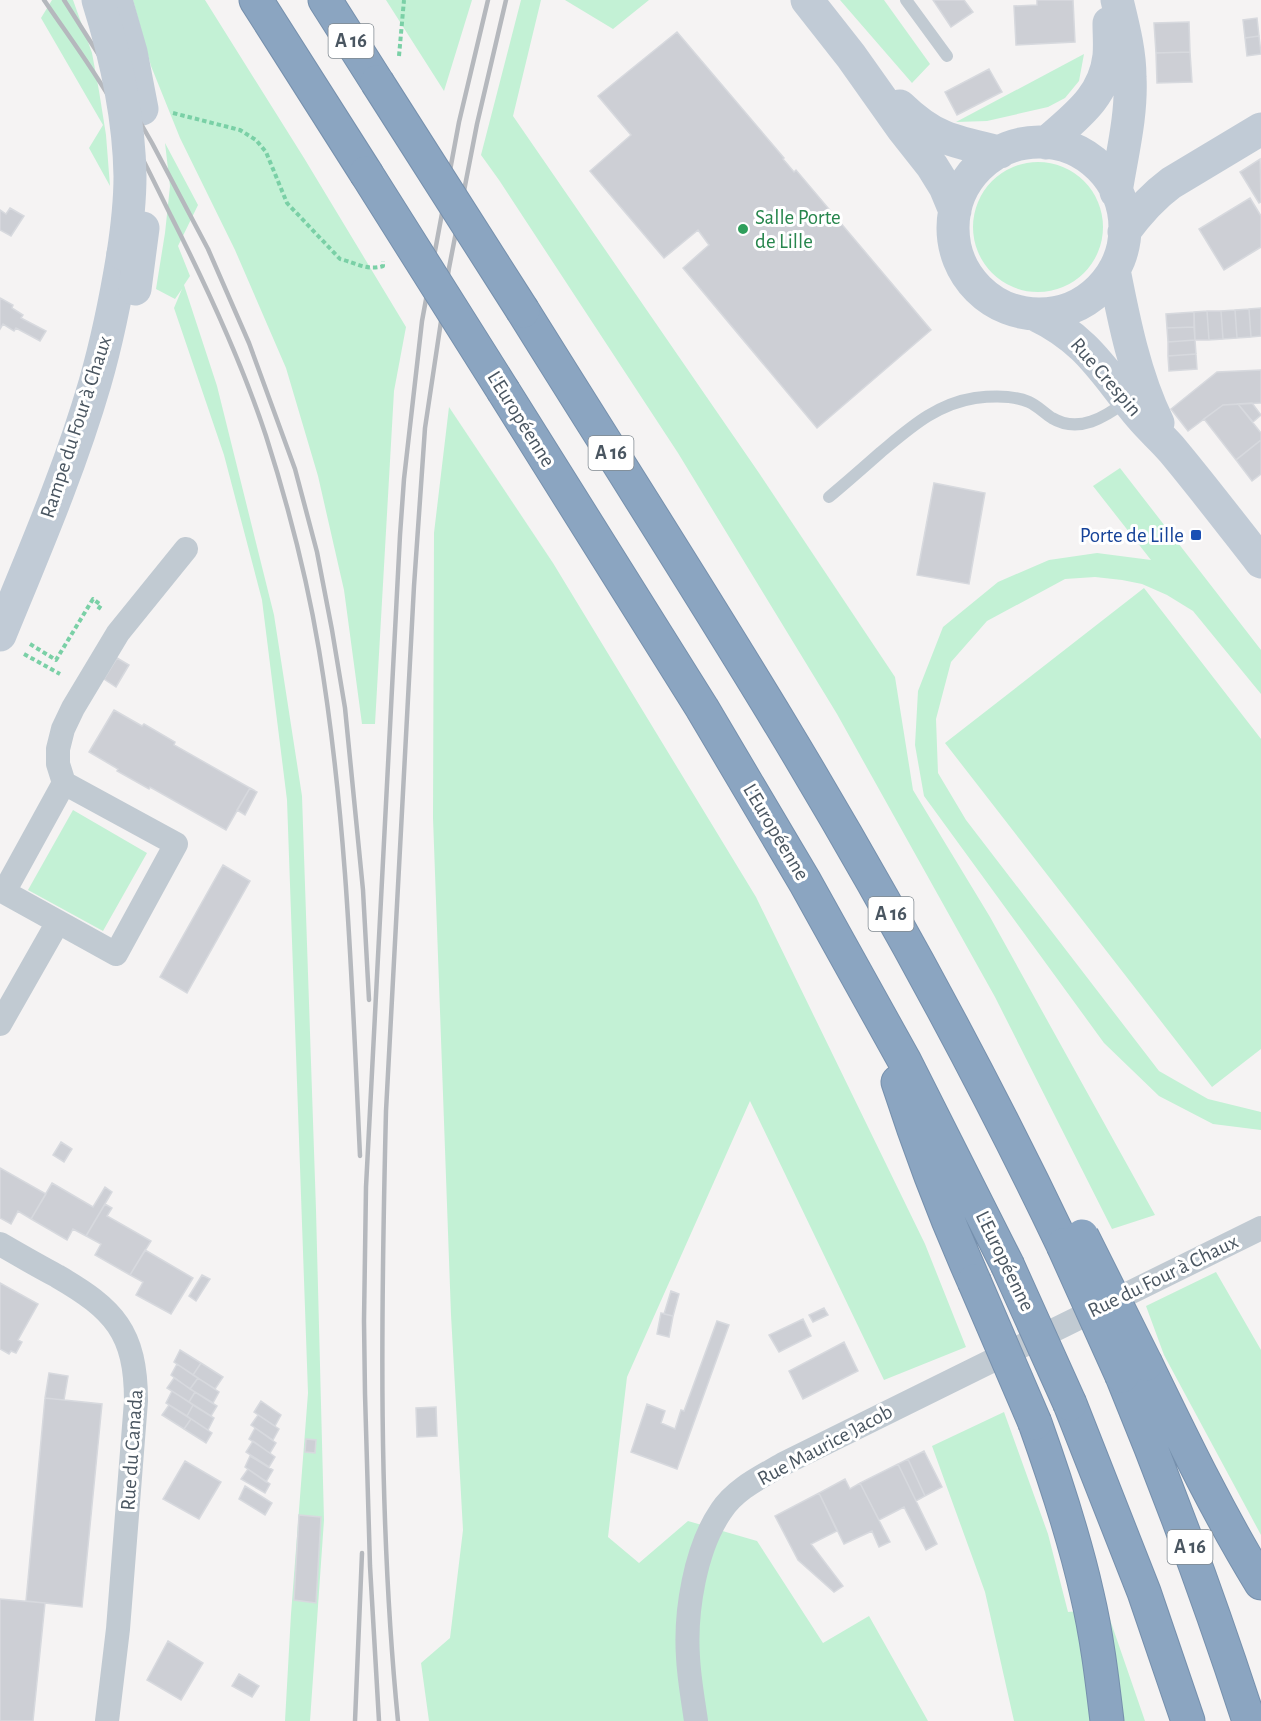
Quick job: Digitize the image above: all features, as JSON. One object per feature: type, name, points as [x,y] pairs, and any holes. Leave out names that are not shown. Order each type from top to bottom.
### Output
[{"type":"highway","name":"L'Européenne","points":[[256,0],[702,708],[805,882],[873,1003],[929,1107],[1007,1264],[1070,1404],[1144,1592],[1188,1721]]},
{"type":"highway","name":"A 16","points":[[325,0],[523,311],[781,725],[923,972],[1013,1143],[1072,1240],[1134,1370],[1181,1524],[1203,1582],[1249,1721]]},
{"type":"highway","points":[[873,1003],[923,1157],[948,1223],[1035,1423],[1055,1477],[1088,1596],[1107,1721]]},
{"type":"highway","points":[[1134,1370],[1188,1452],[1261,1583]]},
{"type":"main road","name":"Rampe du Four à Chaux","points":[[11,641],[88,404],[113,311],[123,254],[129,197],[129,153],[118,72],[98,0]]},
{"type":"main road","name":"Rampe du Four à Chaux","points":[[11,641],[93,448],[119,365],[135,289],[147,182],[145,131],[136,74],[116,0]]},
{"type":"main road","points":[[807,0],[932,166],[945,187],[955,211]]},
{"type":"main road","points":[[1046,143],[1083,110],[1099,89],[1109,54],[1108,0]]},
{"type":"main road","points":[[1116,192],[1131,78],[1125,33],[1117,0]]},
{"type":"main road","points":[[851,56],[893,99],[926,128],[956,142],[1000,152]]},
{"type":"main road","points":[[1124,232],[1159,192],[1261,129]]},
{"type":"main road","points":[[1027,143],[1046,143],[1079,152],[1105,174],[1122,207],[1124,232],[1120,255],[1114,270],[1102,287],[1080,304],[1054,313],[1034,314],[1019,312],[999,304],[986,296],[971,281],[960,262],[953,233],[955,211],[962,191],[968,179],[982,164],[1000,152],[1027,143]]},
{"type":"main road","name":"Rue Crespin","points":[[1114,270],[1139,375],[1152,411],[1171,448]]},
{"type":"main road","name":"Rue Crespin","points":[[1034,314],[1062,329],[1097,360],[1128,400],[1171,448],[1261,562]]},
{"type":"street","points":[[64,783],[4,892],[116,954],[176,844],[64,783],[58,764],[58,749],[63,729],[118,633],[186,549]]},
{"type":"street","points":[[0,1024],[58,922]]},
{"type":"street","name":"Rue du Four à Chaux","points":[[1064,1324],[1261,1228]]},
{"type":"street","name":"Rue du Canada","points":[[0,1244],[96,1300],[109,1312],[120,1328],[133,1361],[136,1401],[118,1629],[107,1721]]},
{"type":"street","name":"Rue Maurice Jacob","points":[[696,1721],[688,1657],[687,1628],[691,1601],[698,1563],[708,1534],[721,1510],[729,1501],[738,1492],[783,1464],[1064,1324]]},
{"type":"lane","points":[[906,0],[947,56]]},
{"type":"lane","points":[[829,497],[917,422],[954,404],[974,398],[997,396],[1017,398],[1030,402],[1061,422],[1082,424],[1106,417],[1128,400]]},
{"type":"path","points":[[165,112],[240,130],[256,140],[266,152]]},
{"type":"path","points":[[11,641],[56,660],[93,599],[101,605],[95,615]]},
{"type":"path","points":[[11,641],[84,689]]},
{"type":"path","points":[[60,674],[66,664]]},
{"type":"green space","points":[[52,0],[73,0],[92,53],[106,135],[110,186],[89,148],[103,125],[41,18]]},
{"type":"green space","points":[[133,0],[205,0],[406,327],[394,391],[375,724],[362,724],[344,590],[318,476],[286,368],[235,250],[180,138],[151,66]]},
{"type":"green space","points":[[386,0],[472,0],[444,91]]},
{"type":"green space","points":[[521,0],[541,0],[513,116],[759,473],[895,677],[913,790],[990,917],[1155,1215],[1112,1229],[995,997],[837,714],[678,453],[481,155]]},
{"type":"green space","points":[[565,0],[649,0],[613,29]]},
{"type":"green space","points":[[840,0],[884,0],[930,64],[912,83]]},
{"type":"green space","points":[[1084,54],[1079,81],[1065,98],[1048,107],[987,121],[956,122]]},
{"type":"green space","points":[[165,143],[198,205],[178,246],[190,276],[184,285],[217,386],[274,615],[302,796],[324,1520],[310,1721],[285,1721],[308,1393],[287,800],[262,600],[224,455],[174,308],[182,289],[175,299],[156,289],[170,186]]},
{"type":"green space","points":[[1038,162],[1063,167],[1084,181],[1098,202],[1103,227],[1098,252],[1084,273],[1063,287],[1038,292],[1013,287],[992,273],[978,252],[973,227],[978,202],[992,181],[1013,167]]},
{"type":"green space","points":[[449,407],[553,563],[756,897],[925,1244],[966,1347],[884,1380],[750,1101],[627,1377],[608,1537],[639,1563],[688,1521],[757,1541],[823,1643],[869,1616],[928,1721],[429,1721],[421,1663],[450,1638],[463,1530],[451,1315],[433,818],[434,533]]},
{"type":"green space","points":[[1120,468],[1261,650],[1261,694],[1193,611],[1167,595],[1142,584],[1122,580],[1095,577],[1065,579],[987,621],[951,662],[936,719],[938,773],[966,820],[1159,1071],[1208,1099],[1261,1112],[1261,1130],[1213,1124],[1159,1096],[1104,1043],[924,796],[915,745],[918,691],[943,627],[998,582],[1049,560],[1097,553],[1151,560],[1093,486]]},
{"type":"green space","points":[[1144,588],[1261,739],[1261,1049],[1212,1087],[945,743]]},
{"type":"green space","points":[[73,810],[147,853],[103,931],[28,890]]},
{"type":"green space","points":[[1216,1272],[1261,1350],[1261,1535],[1164,1355],[1146,1306]]},
{"type":"green space","points":[[1004,1412],[1048,1534],[1068,1612],[1106,1608],[1145,1721],[1014,1721],[985,1592],[932,1446]]},
{"type":"building","points":[[933,0],[964,0],[973,12],[951,27]]},
{"type":"building","points":[[1037,0],[1073,0],[1075,42],[1016,45],[1014,6],[1037,5]]},
{"type":"building","points":[[1257,18],[1259,36],[1245,38],[1243,20]]},
{"type":"building","points":[[1189,22],[1190,52],[1156,53],[1154,23]]},
{"type":"building","name":"Salle Porte de Lille","points":[[677,32],[931,330],[817,428],[683,268],[709,245],[698,230],[664,258],[590,171],[631,135],[598,96]]},
{"type":"building","points":[[1259,36],[1261,54],[1247,56],[1245,38]]},
{"type":"building","points":[[1190,52],[1192,82],[1157,83],[1156,53]]},
{"type":"building","points":[[989,69],[1002,92],[957,115],[945,92]]},
{"type":"building","points":[[1260,159],[1261,202],[1259,203],[1240,172]]},
{"type":"building","points":[[1250,198],[1261,216],[1261,247],[1224,270],[1199,229]]},
{"type":"building","points":[[10,208],[24,216],[11,236],[0,230],[0,210],[6,214]]},
{"type":"building","points":[[0,298],[13,305],[12,308],[23,315],[21,318],[46,331],[40,341],[3,324],[0,329]]},
{"type":"building","points":[[1261,308],[1261,336],[1251,337],[1249,309]]},
{"type":"building","points":[[1249,309],[1251,337],[1237,338],[1235,310]]},
{"type":"building","points":[[1235,310],[1237,338],[1223,339],[1221,311]]},
{"type":"building","points":[[1207,311],[1209,340],[1195,340],[1194,312]]},
{"type":"building","points":[[1207,311],[1221,311],[1223,339],[1209,340]]},
{"type":"building","points":[[1194,312],[1194,327],[1167,328],[1166,314]]},
{"type":"building","points":[[1194,327],[1195,340],[1168,342],[1167,328]]},
{"type":"building","points":[[1195,340],[1196,354],[1168,356],[1168,342]]},
{"type":"building","points":[[1196,354],[1197,369],[1169,371],[1168,356]]},
{"type":"building","points":[[1261,370],[1261,403],[1223,405],[1188,431],[1171,409],[1217,372]]},
{"type":"building","points":[[1252,403],[1261,415],[1253,422],[1238,404]]},
{"type":"building","points":[[1238,404],[1261,433],[1261,440],[1236,460],[1204,419],[1223,405]]},
{"type":"building","points":[[1261,440],[1261,474],[1252,481],[1236,460]]},
{"type":"building","points":[[934,483],[985,493],[969,584],[917,575]]},
{"type":"building","points":[[117,658],[129,665],[116,687],[104,679]]},
{"type":"building","points":[[114,710],[142,726],[144,724],[175,742],[174,745],[250,788],[226,830],[117,771],[118,769],[89,752]]},
{"type":"building","points":[[250,788],[257,792],[245,815],[237,810]]},
{"type":"building","points":[[223,865],[250,881],[187,993],[160,977]]},
{"type":"building","points":[[61,1142],[72,1149],[64,1162],[53,1155]]},
{"type":"building","points":[[0,1168],[46,1194],[31,1219],[18,1211],[11,1224],[0,1218]]},
{"type":"building","points":[[52,1183],[93,1207],[105,1187],[112,1192],[86,1236],[73,1229],[67,1240],[31,1219]]},
{"type":"building","points":[[105,1204],[112,1208],[107,1216],[151,1241],[130,1275],[95,1255],[101,1244],[86,1236]]},
{"type":"building","points":[[145,1250],[193,1278],[171,1314],[136,1295],[143,1282],[130,1275]]},
{"type":"building","points":[[202,1275],[210,1279],[196,1301],[189,1296]]},
{"type":"building","points":[[0,1283],[38,1304],[18,1340],[22,1342],[16,1353],[11,1351],[9,1354],[0,1349]]},
{"type":"building","points":[[671,1291],[679,1294],[673,1316],[664,1314]]},
{"type":"building","points":[[824,1308],[828,1315],[813,1322],[809,1315]]},
{"type":"building","points":[[661,1313],[673,1316],[669,1337],[657,1334]]},
{"type":"building","points":[[803,1319],[811,1336],[779,1352],[769,1335]]},
{"type":"building","points":[[717,1321],[729,1325],[677,1469],[631,1452],[647,1404],[665,1411],[661,1423],[675,1429],[681,1410],[684,1411]]},
{"type":"building","points":[[844,1342],[858,1371],[803,1399],[789,1371]]},
{"type":"building","points":[[180,1350],[201,1363],[193,1375],[174,1362]]},
{"type":"building","points":[[201,1363],[223,1377],[215,1389],[193,1375]]},
{"type":"building","points":[[177,1364],[198,1378],[190,1389],[171,1375]]},
{"type":"building","points":[[49,1373],[68,1376],[64,1400],[45,1398]]},
{"type":"building","points":[[174,1378],[195,1392],[189,1402],[167,1388]]},
{"type":"building","points":[[198,1378],[219,1392],[213,1403],[190,1389]]},
{"type":"building","points":[[172,1391],[193,1405],[187,1416],[166,1403]]},
{"type":"building","points":[[195,1392],[217,1406],[211,1416],[189,1402]]},
{"type":"building","points":[[45,1398],[102,1404],[82,1607],[26,1601]]},
{"type":"building","points":[[261,1401],[281,1415],[275,1426],[254,1412]]},
{"type":"building","points":[[169,1405],[191,1419],[184,1429],[162,1415]]},
{"type":"building","points":[[193,1405],[214,1418],[208,1430],[187,1416]]},
{"type":"building","points":[[436,1407],[437,1436],[417,1437],[416,1408]]},
{"type":"building","points":[[258,1415],[279,1429],[273,1440],[251,1425]]},
{"type":"building","points":[[191,1419],[212,1433],[206,1443],[184,1429]]},
{"type":"building","points":[[255,1428],[276,1443],[270,1453],[249,1439]]},
{"type":"building","points":[[306,1439],[316,1440],[315,1453],[305,1452]]},
{"type":"building","points":[[253,1441],[275,1457],[269,1467],[246,1452]]},
{"type":"building","points":[[924,1451],[942,1487],[925,1496],[908,1459]]},
{"type":"building","points":[[250,1456],[273,1470],[266,1482],[245,1467]]},
{"type":"building","points":[[908,1459],[925,1496],[916,1501],[898,1464]]},
{"type":"building","points":[[185,1461],[221,1482],[199,1519],[163,1499]]},
{"type":"building","points":[[898,1464],[937,1544],[926,1550],[904,1507],[879,1520],[860,1483]]},
{"type":"building","points":[[248,1469],[270,1484],[265,1493],[241,1479]]},
{"type":"building","points":[[845,1479],[850,1489],[860,1483],[890,1542],[879,1547],[872,1531],[844,1544],[819,1493]]},
{"type":"building","points":[[245,1486],[272,1503],[265,1515],[239,1499]]},
{"type":"building","points":[[819,1493],[837,1531],[811,1544],[843,1586],[834,1592],[798,1560],[775,1516]]},
{"type":"building","points":[[299,1515],[321,1517],[316,1603],[294,1600]]},
{"type":"building","points":[[0,1599],[45,1603],[33,1721],[0,1721]]},
{"type":"building","points":[[168,1641],[203,1663],[181,1700],[147,1680]]},
{"type":"building","points":[[239,1674],[259,1686],[252,1697],[232,1686]]},
{"type":"railway","points":[[44,0],[96,76],[120,116],[198,270],[223,324],[256,408],[289,515],[303,569],[319,650],[336,776],[347,902],[360,1156]]},
{"type":"railway","points":[[64,0],[125,96],[208,249],[249,343],[295,469],[317,552],[345,708],[363,890],[369,1000]]},
{"type":"railway","points":[[379,1721],[370,1566],[365,1394],[366,1187],[400,535],[422,321],[459,122],[488,0]]},
{"type":"railway","points":[[398,1721],[384,1493],[383,1264],[386,1111],[414,586],[425,428],[449,268],[477,124],[506,0]]},
{"type":"railway","points":[[355,1721],[362,1553]]},
{"type":"place","name":"Salle Porte de Lille","points":[[743,229]]},
{"type":"place","name":"Porte de Lille","points":[[1196,535]]}]
